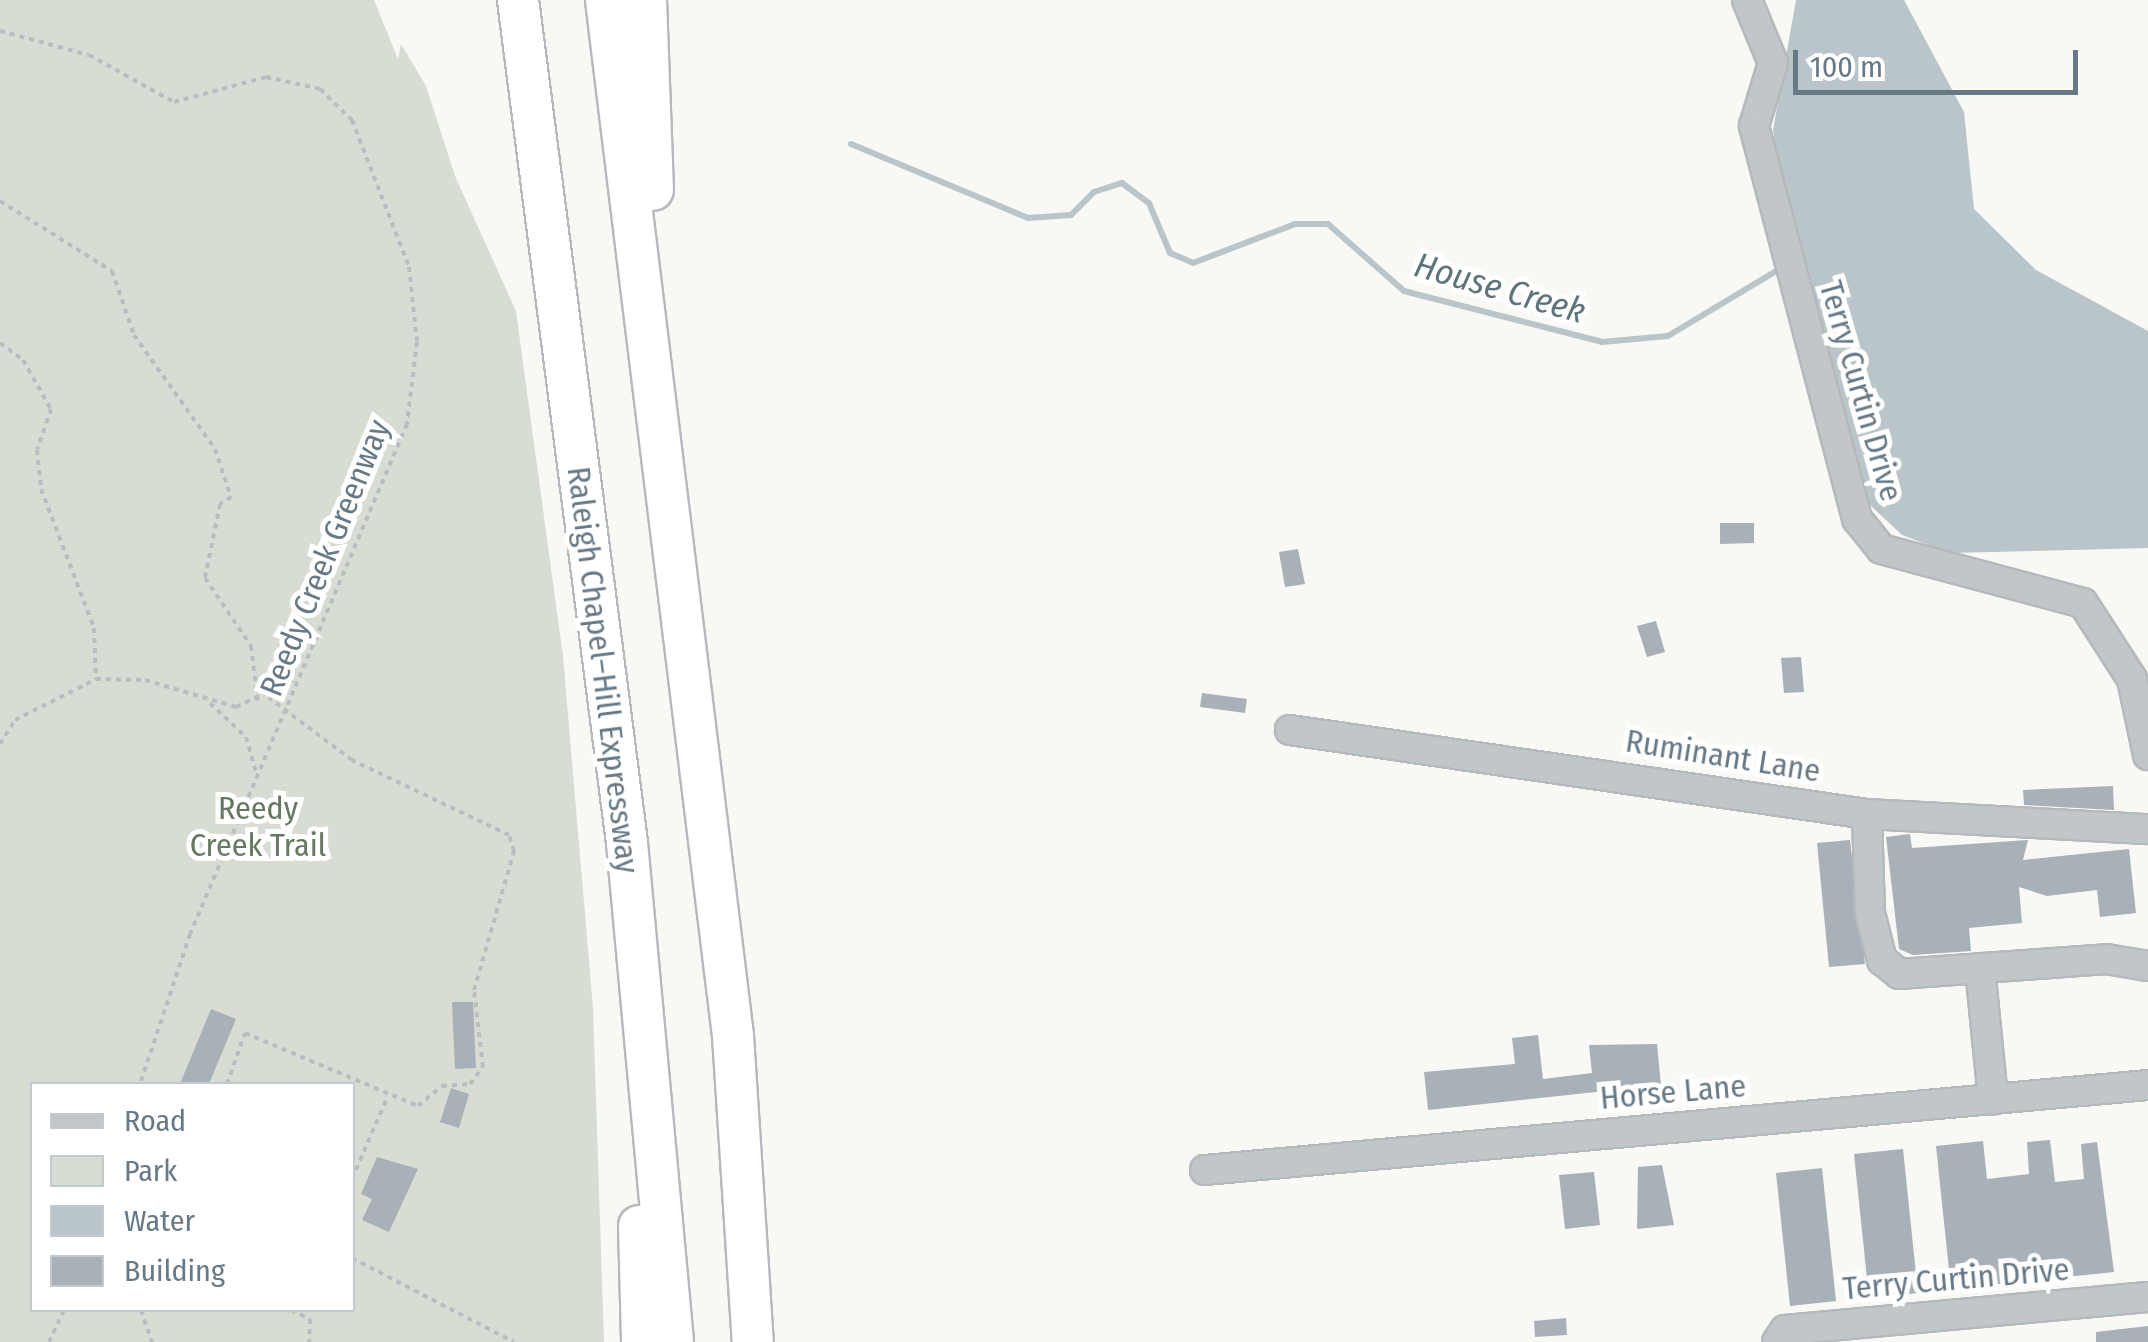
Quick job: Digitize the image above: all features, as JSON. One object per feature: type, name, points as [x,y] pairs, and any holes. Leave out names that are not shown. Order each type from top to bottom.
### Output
[{"type":"highway","points":[[491,0],[577,477]]},
{"type":"highway","name":"Raleigh Chapel–Hill Expressway","points":[[518,0],[627,842],[674,1342]]},
{"type":"highway","points":[[606,0],[656,394],[745,1180],[773,1342]]},
{"type":"highway","points":[[646,0],[656,394]]},
{"type":"highway","points":[[627,842],[642,1342]]},
{"type":"highway","points":[[745,1180],[753,1342]]},
{"type":"street","name":"Terry Curtin Drive","points":[[1747,0],[1773,63],[1754,126],[1858,519],[1881,549],[2083,602],[2132,679],[2148,755]]},
{"type":"street","name":"Ruminant Lane","points":[[1290,730],[1867,814],[2148,829]]},
{"type":"street","points":[[1867,814],[1870,913],[1882,960],[1899,974],[2106,959],[2148,966]]},
{"type":"street","points":[[1980,968],[1993,1099]]},
{"type":"street","name":"Horse Lane","points":[[1205,1170],[2148,1085]]},
{"type":"street","name":"Terry Curtin Drive","points":[[1778,1342],[1785,1330],[2148,1296]]},
{"type":"path","name":"Reedy Creek Greenway","points":[[0,31],[89,55],[174,102],[266,78],[304,82],[343,106],[372,161],[409,266],[414,382],[407,424],[293,680],[285,715],[185,948],[141,1082]]},
{"type":"path","points":[[0,201],[112,270],[134,335],[215,450],[231,497],[220,504],[204,578],[251,646],[258,703]]},
{"type":"path","points":[[0,343],[23,360],[50,409],[37,450],[42,489],[94,628],[96,679]]},
{"type":"path","points":[[0,744],[28,712],[96,679],[146,680],[206,700],[258,703],[293,680]]},
{"type":"path","points":[[228,1082],[245,1033],[418,1106],[442,1086],[470,1084],[483,1067],[474,990],[514,851],[508,835],[352,760],[285,715],[269,698]]},
{"type":"path","points":[[206,700],[246,737],[258,778]]},
{"type":"path","points":[[355,1172],[388,1096]]},
{"type":"path","points":[[355,1260],[514,1342]]},
{"type":"path","points":[[49,1342],[63,1312]]},
{"type":"path","points":[[142,1312],[152,1342]]},
{"type":"path","points":[[295,1312],[310,1319],[309,1342]]},
{"type":"green space","name":"Reedy Creek Trail","points":[[0,0],[374,0],[398,59],[401,44],[426,86],[455,176],[516,311],[563,656],[593,1008],[604,1342],[0,1342]]},
{"type":"water","points":[[1796,0],[1904,0],[1964,112],[1974,209],[2036,270],[2148,331],[2148,548],[1950,553],[1902,535],[1870,505],[1796,261],[1777,158],[1773,130]]},
{"type":"building","points":[[1720,523],[1754,523],[1754,543],[1720,544]]},
{"type":"building","points":[[1298,549],[1305,584],[1285,587],[1279,552]]},
{"type":"building","points":[[1656,621],[1665,652],[1647,657],[1637,626]]},
{"type":"building","points":[[1801,657],[1804,692],[1784,693],[1781,658]]},
{"type":"building","points":[[1202,693],[1247,699],[1245,713],[1200,707]]},
{"type":"building","points":[[2113,786],[2114,810],[2024,805],[2023,790]]},
{"type":"building","points":[[1910,834],[1912,848],[2028,840],[2023,860],[2129,849],[2136,913],[2100,917],[2097,890],[2047,896],[2019,887],[2022,923],[1969,928],[1971,951],[1913,955],[1899,949],[1886,837]]},
{"type":"building","points":[[1850,840],[1865,964],[1829,967],[1817,843]]},
{"type":"building","points":[[452,1002],[473,1002],[476,1068],[455,1069]]},
{"type":"building","points":[[211,1009],[236,1019],[210,1082],[181,1082]]},
{"type":"building","points":[[1538,1035],[1543,1079],[1592,1073],[1589,1045],[1657,1044],[1661,1085],[1428,1110],[1424,1072],[1515,1064],[1512,1038]]},
{"type":"building","points":[[451,1088],[469,1094],[459,1128],[440,1122]]},
{"type":"building","points":[[2050,1140],[2055,1182],[2084,1179],[2081,1144],[2097,1142],[2114,1272],[1951,1289],[1936,1146],[1983,1141],[1987,1179],[2029,1174],[2027,1142]]},
{"type":"building","points":[[1903,1149],[1918,1293],[1869,1298],[1854,1154]]},
{"type":"building","points":[[377,1157],[418,1169],[389,1232],[362,1220],[372,1199],[361,1194]]},
{"type":"building","points":[[1662,1165],[1674,1225],[1637,1229],[1638,1167]]},
{"type":"building","points":[[1822,1168],[1836,1301],[1790,1306],[1776,1173]]},
{"type":"building","points":[[1594,1172],[1600,1225],[1565,1229],[1559,1175]]},
{"type":"building","points":[[1566,1318],[1567,1335],[1535,1337],[1534,1321]]},
{"type":"building","points":[[2148,1326],[2148,1342],[2096,1342],[2096,1332]]},
{"type":"waterway","name":"House Creek","points":[[851,144],[1028,218],[1071,215],[1094,192],[1122,183],[1149,203],[1170,253],[1193,263],[1295,224],[1328,224],[1404,291],[1602,342],[1668,336],[1781,268]]}]
